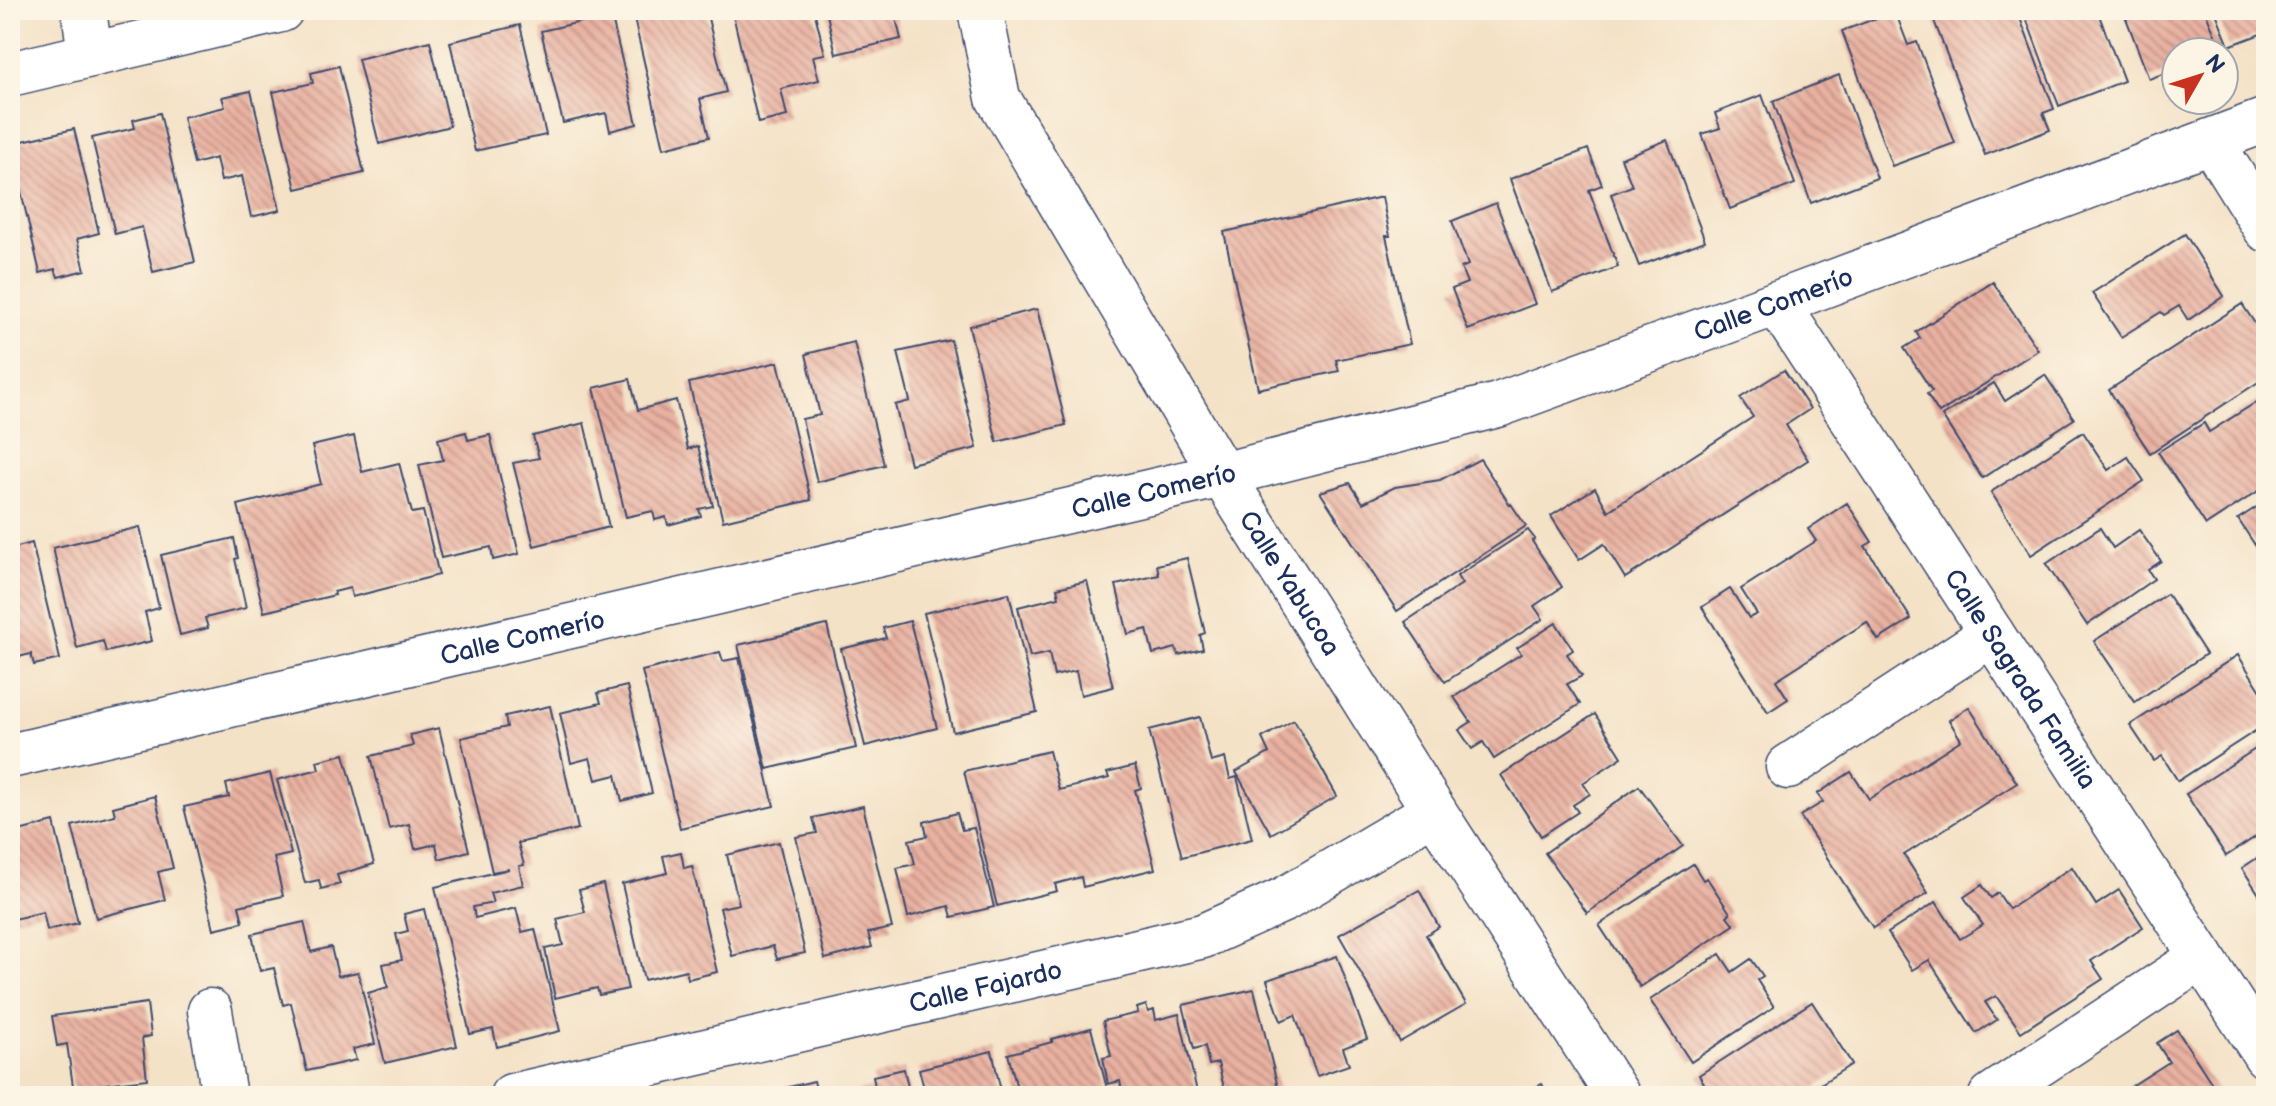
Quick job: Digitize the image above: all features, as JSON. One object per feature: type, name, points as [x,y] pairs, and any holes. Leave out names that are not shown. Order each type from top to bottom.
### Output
[{"type":"street","points":[[84,10],[90,55]]},
{"type":"street","points":[[10,74],[281,10]]},
{"type":"street","name":"Calle Yabucoa","points":[[980,10],[998,98],[1222,475],[1618,1096]]},
{"type":"street","name":"Calle Comerío","points":[[10,756],[1222,475],[1498,405],[2266,120]]},
{"type":"street","points":[[2211,141],[2266,229]]},
{"type":"street","name":"Calle Sagrada Familia","points":[[1777,303],[2266,1056]]},
{"type":"street","points":[[1788,767],[1992,634]]},
{"type":"street","name":"Calle Fajardo","points":[[512,1096],[1203,936],[1285,899],[1434,811]]},
{"type":"street","points":[[1991,1096],[2202,957]]},
{"type":"street","points":[[210,1011],[224,1096]]},
{"type":"building","points":[[582,10],[610,10],[637,124],[610,131],[606,113],[563,123],[541,31],[585,21]]},
{"type":"building","points":[[632,10],[706,10],[726,92],[700,99],[709,137],[664,148]]},
{"type":"building","points":[[732,10],[814,10],[825,54],[813,56],[819,80],[781,89],[787,116],[758,123]]},
{"type":"building","points":[[826,10],[894,10],[901,39],[836,54]]},
{"type":"building","points":[[1058,10],[1115,10],[1115,12],[1059,19]]},
{"type":"building","points":[[1930,10],[2017,10],[2054,109],[2043,113],[2050,130],[1985,155]]},
{"type":"building","points":[[2023,10],[2097,10],[2124,81],[2059,106]]},
{"type":"building","points":[[2123,10],[2205,10],[2215,36],[2160,36],[2160,75],[2149,79]]},
{"type":"building","points":[[2215,10],[2266,10],[2266,32],[2240,42],[2240,36],[2225,36]]},
{"type":"building","points":[[1895,11],[1908,45],[1917,42],[1955,143],[1892,166],[1842,31]]},
{"type":"building","points":[[520,25],[546,135],[475,151],[450,42]]},
{"type":"building","points":[[430,41],[450,126],[379,144],[358,59]]},
{"type":"building","points":[[339,66],[364,173],[296,189],[273,92],[313,83],[311,73]]},
{"type":"building","points":[[1839,75],[1877,178],[1811,203],[1773,101]]},
{"type":"building","points":[[251,91],[280,210],[251,217],[242,176],[221,181],[216,158],[194,164],[183,117],[225,107],[222,97]]},
{"type":"building","points":[[1762,95],[1795,184],[1730,209],[1702,134],[1720,128],[1715,113]]},
{"type":"building","points":[[160,113],[195,262],[153,272],[142,227],[115,234],[92,138],[135,128],[133,120]]},
{"type":"building","points":[[74,129],[99,233],[77,239],[85,270],[58,277],[55,269],[40,273],[10,144]]},
{"type":"building","points":[[1667,140],[1705,241],[1639,266],[1611,194],[1632,186],[1621,158]]},
{"type":"building","points":[[1588,149],[1602,185],[1589,190],[1618,267],[1552,292],[1510,179]]},
{"type":"building","points":[[1382,197],[1390,236],[1386,236],[1410,344],[1336,360],[1339,371],[1258,389],[1224,232]]},
{"type":"building","points":[[1496,203],[1535,304],[1468,330],[1452,289],[1467,283],[1461,268],[1468,265],[1452,221]]},
{"type":"building","points":[[2185,234],[2224,296],[2188,320],[2179,306],[2164,315],[2161,312],[2121,337],[2092,293]]},
{"type":"building","points":[[1993,282],[2038,350],[1939,413],[1927,394],[1932,391],[1904,348],[1920,338],[1916,332]]},
{"type":"building","points":[[2242,304],[2266,340],[2266,377],[2150,453],[2109,390]]},
{"type":"building","points":[[1037,309],[1066,425],[997,442],[969,326]]},
{"type":"building","points":[[951,340],[977,448],[910,464],[895,405],[910,401],[898,352]]},
{"type":"building","points":[[854,342],[884,465],[817,482],[802,419],[820,415],[806,354]]},
{"type":"building","points":[[778,362],[811,500],[723,521],[689,383]]},
{"type":"building","points":[[1784,370],[1810,409],[1786,425],[1808,460],[1625,578],[1604,544],[1579,560],[1551,516],[1595,488],[1608,511],[1753,417],[1740,398]]},
{"type":"building","points":[[2045,375],[2074,419],[1982,478],[1942,416],[1994,383],[2005,401]]},
{"type":"building","points":[[630,379],[638,410],[676,400],[688,449],[698,446],[713,506],[699,509],[701,516],[668,525],[666,517],[655,520],[653,511],[626,517],[594,388]]},
{"type":"building","points":[[2266,396],[2266,486],[2206,525],[2158,452],[2204,423],[2209,432]]},
{"type":"building","points":[[584,423],[609,527],[534,546],[513,463],[539,458],[533,436]]},
{"type":"building","points":[[466,432],[468,440],[490,435],[519,554],[493,560],[491,547],[441,558],[419,465],[443,460],[438,439]]},
{"type":"building","points":[[2083,432],[2108,470],[2128,457],[2144,481],[2031,555],[1991,492]]},
{"type":"building","points":[[354,436],[362,472],[399,463],[412,513],[423,511],[439,575],[352,597],[350,588],[334,592],[335,595],[264,612],[238,505],[321,484],[312,446]]},
{"type":"building","points":[[1480,459],[1526,526],[1397,611],[1320,492],[1350,483],[1363,503],[1395,487],[1440,480]]},
{"type":"building","points":[[2266,501],[2266,562],[2238,519]]},
{"type":"building","points":[[1847,503],[1872,542],[1865,546],[1911,619],[1878,640],[1867,622],[1776,680],[1788,699],[1768,712],[1702,607],[1730,589],[1749,618],[1757,614],[1741,589],[1816,541],[1808,529]]},
{"type":"building","points":[[140,527],[159,608],[145,612],[152,641],[106,652],[103,641],[77,648],[53,548]]},
{"type":"building","points":[[2100,528],[2113,548],[2139,530],[2161,561],[2148,570],[2154,579],[2087,625],[2046,564]]},
{"type":"building","points":[[1528,530],[1562,587],[1534,606],[1543,619],[1445,682],[1405,622],[1462,584],[1457,576]]},
{"type":"building","points":[[234,538],[238,558],[235,559],[246,608],[205,618],[208,628],[180,635],[161,555]]},
{"type":"building","points":[[32,543],[60,659],[34,665],[31,654],[10,659],[10,549]]},
{"type":"building","points":[[1187,558],[1205,633],[1200,635],[1203,649],[1178,655],[1176,648],[1153,654],[1147,629],[1128,634],[1116,585],[1159,575],[1157,565]]},
{"type":"building","points":[[1087,581],[1113,687],[1081,695],[1076,671],[1054,676],[1049,653],[1030,657],[1018,607],[1059,597],[1057,588]]},
{"type":"building","points":[[1009,593],[1037,712],[953,732],[924,613]]},
{"type":"building","points":[[2167,594],[2206,654],[2135,702],[2094,641]]},
{"type":"building","points":[[910,621],[937,728],[865,746],[841,649],[886,638],[883,628]]},
{"type":"building","points":[[1556,623],[1573,650],[1567,654],[1582,676],[1567,684],[1580,704],[1494,759],[1483,742],[1472,749],[1459,730],[1471,722],[1454,697],[1521,654],[1517,648]]},
{"type":"building","points":[[827,625],[856,748],[767,769],[738,645]]},
{"type":"building","points":[[720,652],[723,661],[739,658],[774,806],[680,828],[642,671]]},
{"type":"building","points":[[2238,655],[2266,699],[2266,724],[2178,781],[2162,756],[2154,761],[2130,725]]},
{"type":"building","points":[[627,686],[652,793],[622,801],[616,775],[596,780],[590,758],[571,763],[560,713],[601,703],[598,693]]},
{"type":"building","points":[[550,706],[578,829],[518,843],[524,865],[519,866],[523,885],[490,893],[493,903],[473,907],[475,918],[516,908],[522,932],[535,929],[560,1031],[497,1047],[493,1029],[470,1034],[435,887],[509,869],[492,872],[461,738],[507,727],[505,716]]},
{"type":"building","points":[[1969,707],[2017,783],[1904,855],[1928,893],[1873,928],[1800,816],[1823,802],[1817,794],[1851,772],[1869,799],[1961,740],[1949,720]]},
{"type":"building","points":[[1595,714],[1622,757],[1583,783],[1590,794],[1573,805],[1578,812],[1541,836],[1501,775]]},
{"type":"building","points":[[1200,717],[1211,762],[1225,758],[1230,779],[1237,777],[1252,839],[1182,857],[1149,730]]},
{"type":"building","points":[[1294,720],[1337,796],[1271,834],[1236,772],[1269,753],[1262,738]]},
{"type":"building","points":[[439,728],[469,851],[439,859],[436,844],[415,849],[409,824],[389,829],[371,756],[413,746],[410,735]]},
{"type":"building","points":[[2266,742],[2266,830],[2226,856],[2186,794]]},
{"type":"building","points":[[1049,751],[1059,790],[1109,778],[1107,773],[1135,766],[1141,788],[1135,790],[1155,869],[1083,887],[1081,877],[1055,884],[1057,891],[997,906],[964,771]]},
{"type":"building","points":[[344,754],[374,864],[337,875],[340,884],[321,889],[319,880],[305,883],[277,780],[319,769],[317,761]]},
{"type":"building","points":[[270,773],[291,854],[274,858],[283,896],[239,906],[243,922],[214,929],[184,807],[229,797],[226,784]]},
{"type":"building","points":[[1639,786],[1683,846],[1587,913],[1545,853]]},
{"type":"building","points":[[155,796],[173,868],[158,872],[165,900],[96,918],[72,826],[115,815],[113,807]]},
{"type":"building","points":[[863,806],[892,928],[868,933],[872,947],[825,959],[796,837],[817,833],[813,818]]},
{"type":"building","points":[[957,813],[962,830],[974,828],[994,907],[952,917],[949,906],[908,917],[897,868],[915,864],[909,840],[927,836],[924,822]]},
{"type":"building","points":[[54,822],[78,923],[47,930],[43,912],[10,920],[10,843],[18,841],[15,832]]},
{"type":"building","points":[[779,842],[805,953],[777,959],[773,946],[732,956],[720,908],[739,904],[727,855]]},
{"type":"building","points":[[681,852],[684,868],[692,866],[717,972],[688,979],[686,970],[644,980],[622,884],[667,873],[663,856]]},
{"type":"building","points":[[2266,852],[2266,905],[2242,868]]},
{"type":"building","points":[[1693,864],[1703,880],[1707,878],[1730,913],[1727,916],[1734,925],[1640,987],[1599,925]]},
{"type":"building","points":[[2072,867],[2096,905],[2119,890],[2143,927],[2091,961],[2103,979],[2021,1032],[1996,996],[1985,1002],[1997,1020],[1976,1033],[1929,960],[1912,970],[1888,933],[1936,902],[1960,939],[1983,925],[1964,897],[1982,885],[1991,898],[1998,893],[2009,909]]},
{"type":"building","points":[[603,884],[628,989],[599,995],[597,988],[555,998],[545,949],[563,945],[557,919],[585,912],[579,890]]},
{"type":"building","points":[[1419,890],[1439,927],[1426,935],[1466,1004],[1400,1042],[1339,935]]},
{"type":"building","points":[[424,909],[457,1046],[385,1063],[368,993],[388,987],[383,964],[402,960],[396,934],[408,931],[404,914]]},
{"type":"building","points":[[304,922],[311,952],[331,947],[338,976],[358,972],[375,1044],[353,1049],[356,1060],[307,1071],[291,1003],[283,1005],[274,968],[260,971],[252,934]]},
{"type":"building","points":[[1720,954],[1732,972],[1751,959],[1763,976],[1757,980],[1774,1007],[1691,1062],[1650,1000]]},
{"type":"building","points":[[1337,956],[1367,1039],[1343,1048],[1349,1065],[1317,1076],[1295,1015],[1281,1021],[1267,980]]},
{"type":"building","points":[[1254,989],[1280,1096],[1226,1096],[1218,1063],[1209,1065],[1205,1046],[1194,1049],[1183,1005]]},
{"type":"building","points":[[1812,1002],[1852,1064],[1802,1096],[1712,1096],[1699,1075]]},
{"type":"building","points":[[147,1003],[151,1036],[142,1038],[147,1079],[106,1084],[106,1089],[74,1093],[67,1044],[57,1046],[52,1016]]},
{"type":"building","points":[[1146,1005],[1148,1012],[1154,1010],[1156,1020],[1179,1014],[1198,1096],[1123,1096],[1120,1081],[1108,1084],[1103,1058],[1111,1056],[1103,1021],[1138,1013],[1137,1008]]},
{"type":"building","points":[[1091,1028],[1109,1096],[1019,1096],[1008,1054]]},
{"type":"building","points":[[2177,1030],[2220,1096],[2116,1096],[2169,1062],[2157,1043]]},
{"type":"building","points":[[992,1051],[1002,1096],[926,1096],[919,1069]]},
{"type":"building","points":[[904,1069],[910,1096],[837,1096],[875,1087],[873,1076]]},
{"type":"building","points":[[814,1081],[818,1096],[756,1095]]},
{"type":"building","points":[[1542,1084],[1548,1096],[1516,1096]]},
{"type":"building","points":[[148,1088],[149,1096],[98,1096],[98,1094]]}]
